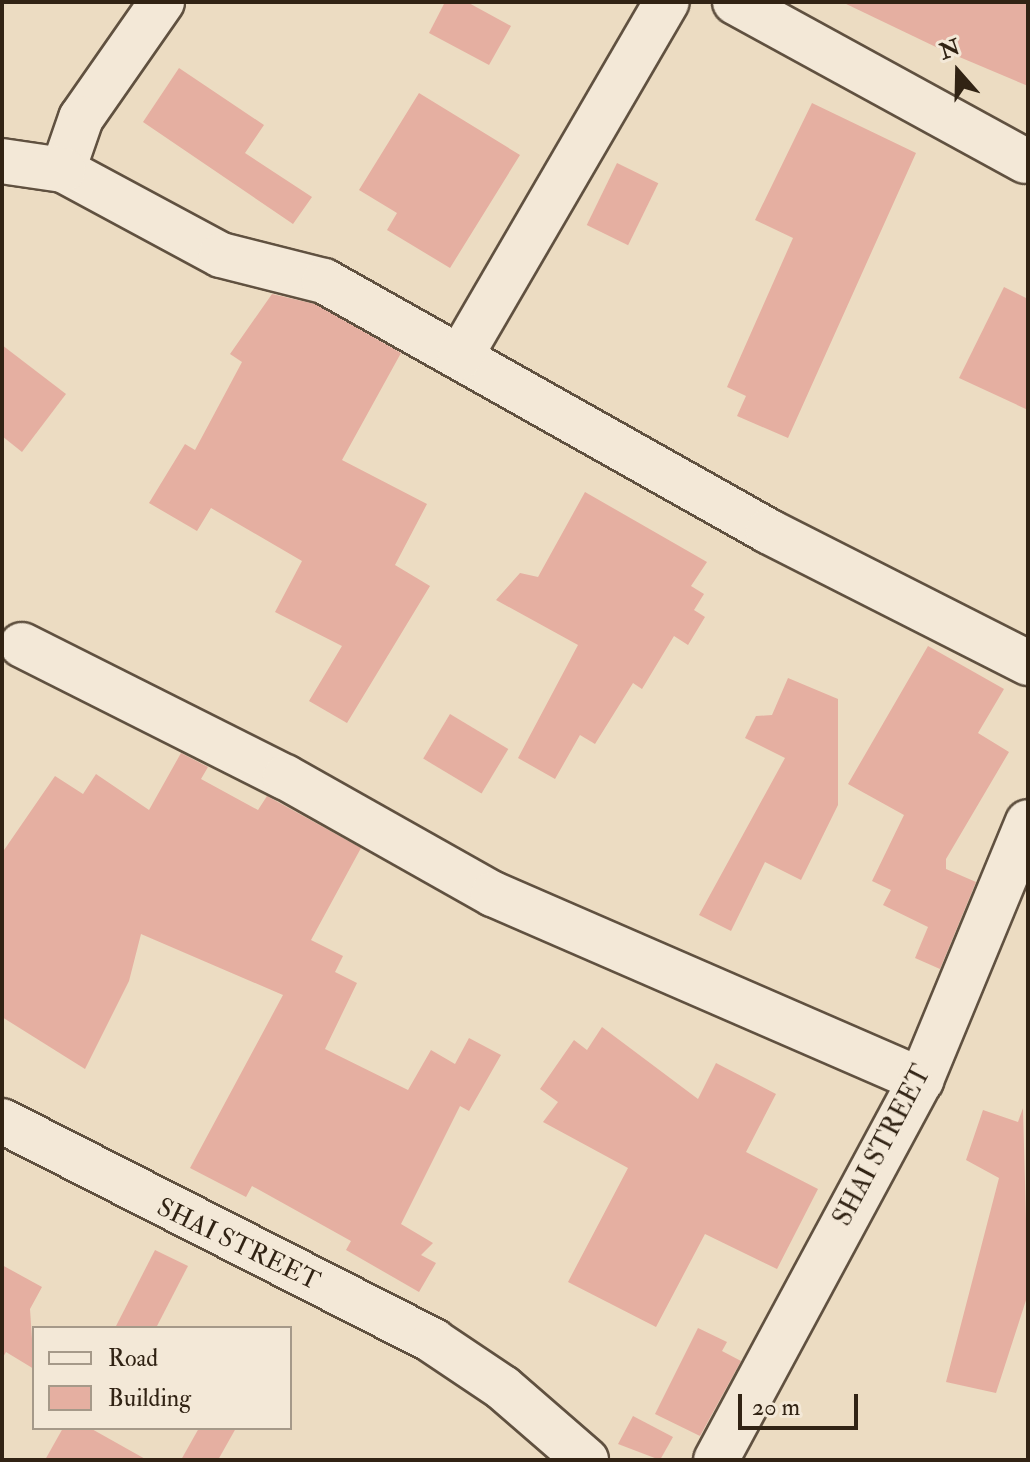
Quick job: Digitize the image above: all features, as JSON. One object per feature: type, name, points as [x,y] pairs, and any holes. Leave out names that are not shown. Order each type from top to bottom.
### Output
[{"type":"street","points":[[63,170],[81,118],[162,2]]},
{"type":"street","points":[[460,357],[667,2]]},
{"type":"street","points":[[735,2],[1025,161]]},
{"type":"street","points":[[2,161],[63,170],[221,255],[324,281],[768,531],[1028,663]]},
{"type":"street","points":[[22,645],[285,777],[493,894],[921,1080]]},
{"type":"street","name":"SHAI STREET","points":[[716,1460],[921,1080],[1028,822]]},
{"type":"street","name":"SHAI STREET","points":[[2,1121],[433,1341],[503,1388],[586,1460]]},
{"type":"building","points":[[445,2],[467,2],[511,26],[489,65],[429,33]]},
{"type":"building","points":[[842,2],[1028,2],[1028,86],[938,48]]},
{"type":"building","points":[[179,68],[264,125],[245,153],[312,197],[293,224],[143,122]]},
{"type":"building","points":[[419,93],[520,155],[450,268],[387,230],[397,213],[359,190]]},
{"type":"building","points":[[812,103],[916,153],[788,438],[737,416],[746,396],[727,387],[793,238],[755,220]]},
{"type":"building","points":[[617,163],[658,183],[628,245],[587,225]]},
{"type":"building","points":[[1004,287],[1028,299],[1028,410],[959,378]]},
{"type":"building","points":[[272,294],[315,304],[401,353],[342,460],[427,504],[395,565],[430,586],[347,723],[309,701],[342,646],[275,612],[302,561],[211,508],[197,531],[149,503],[185,444],[195,450],[242,362],[230,354]]},
{"type":"building","points":[[2,345],[66,394],[22,452],[2,436]]},
{"type":"building","points":[[585,492],[707,562],[691,586],[704,594],[694,610],[705,617],[688,645],[674,636],[642,689],[633,683],[595,744],[580,735],[555,779],[518,758],[578,645],[496,600],[520,573],[538,577]]},
{"type":"building","points":[[928,646],[1004,689],[978,733],[1009,752],[946,859],[946,869],[976,882],[940,969],[915,958],[928,927],[883,905],[891,890],[872,881],[904,815],[848,784]]},
{"type":"building","points":[[788,678],[838,699],[838,805],[801,880],[765,862],[731,931],[699,915],[785,758],[745,738],[756,716],[772,715]]},
{"type":"building","points":[[450,714],[508,749],[482,794],[423,759]]},
{"type":"building","points":[[181,753],[208,767],[201,779],[258,810],[267,796],[361,848],[311,940],[343,956],[335,972],[357,983],[325,1049],[408,1090],[431,1050],[455,1064],[469,1038],[501,1055],[469,1111],[460,1106],[401,1224],[433,1243],[421,1255],[436,1263],[419,1292],[346,1250],[351,1241],[252,1186],[246,1197],[190,1168],[283,995],[141,934],[129,981],[85,1069],[2,1017],[2,853],[55,776],[83,794],[96,774],[149,810]]},
{"type":"building","points":[[602,1027],[698,1099],[716,1063],[776,1094],[746,1152],[818,1189],[777,1269],[705,1234],[656,1327],[568,1282],[628,1168],[543,1122],[558,1102],[540,1089],[574,1040],[587,1050]]},
{"type":"building","points":[[1023,1108],[1028,1294],[996,1393],[946,1382],[999,1178],[966,1160],[983,1110],[1018,1122]]},
{"type":"building","points":[[155,1250],[188,1266],[157,1326],[116,1326]]},
{"type":"building","points":[[2,1265],[42,1287],[30,1309],[32,1368],[6,1352],[2,1359]]},
{"type":"building","points":[[698,1328],[727,1342],[722,1351],[741,1361],[700,1436],[655,1414]]},
{"type":"building","points":[[633,1416],[673,1437],[660,1460],[618,1444]]},
{"type":"building","points":[[62,1430],[94,1430],[147,1460],[45,1460]]},
{"type":"building","points":[[198,1430],[235,1430],[218,1460],[181,1460]]}]
